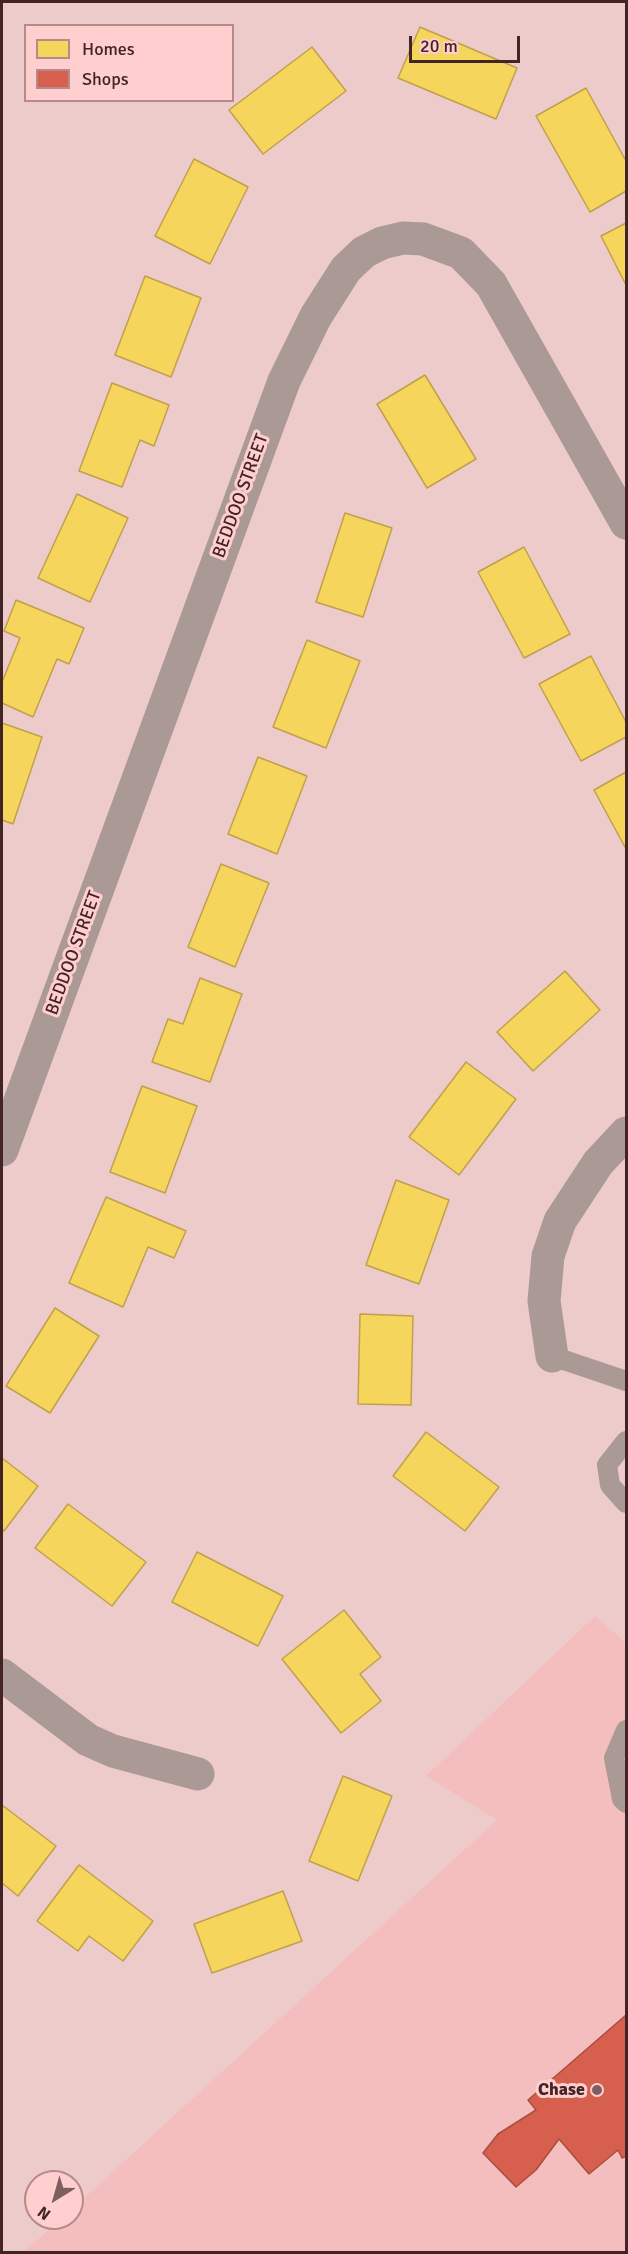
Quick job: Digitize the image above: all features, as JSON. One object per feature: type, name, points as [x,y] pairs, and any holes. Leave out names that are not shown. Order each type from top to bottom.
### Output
[{"type":"street","name":"BEDDOO STREET","points":[[2,1150],[284,381],[316,316],[346,269],[364,252],[382,243],[403,238],[423,239],[460,253],[491,284],[627,523]]},
{"type":"street","points":[[552,1356],[544,1301],[548,1256],[560,1221],[598,1163],[627,1133]]},
{"type":"street","points":[[2,1675],[88,1740],[113,1751],[198,1774]]},
{"type":"lane","points":[[552,1356],[627,1381]]},
{"type":"lane","points":[[627,1441],[606,1465],[610,1485],[627,1503]]},
{"type":"lane","points":[[627,1730],[614,1758],[622,1799],[627,1803]]},
{"type":"shaded area","points":[[595,1616],[626,1643],[626,2252],[24,2252],[49,2230],[84,2230],[84,2198],[497,1820],[426,1776]]},
{"type":"building: Homes","points":[[420,27],[517,68],[496,119],[398,78]]},
{"type":"building: Homes","points":[[312,47],[346,91],[263,154],[229,110]]},
{"type":"building: Homes","points":[[586,88],[626,161],[626,191],[590,212],[536,116]]},
{"type":"building: Homes","points":[[194,159],[248,187],[210,264],[155,236]]},
{"type":"building: Homes","points":[[626,223],[626,285],[601,236]]},
{"type":"building: Homes","points":[[145,276],[201,298],[171,377],[115,355]]},
{"type":"building: Homes","points":[[425,375],[476,459],[427,488],[377,404]]},
{"type":"building: Homes","points":[[112,383],[169,405],[154,446],[140,440],[122,487],[79,471]]},
{"type":"building: Homes","points":[[77,494],[128,518],[90,602],[38,578]]},
{"type":"building: Homes","points":[[345,513],[392,528],[363,617],[316,602]]},
{"type":"building: Homes","points":[[524,547],[570,634],[524,658],[478,572]]},
{"type":"building: Homes","points":[[16,600],[84,628],[69,664],[57,659],[33,717],[2,703],[2,682],[20,638],[4,631]]},
{"type":"building: Homes","points":[[307,640],[360,661],[326,748],[273,727]]},
{"type":"building: Homes","points":[[591,656],[626,722],[626,737],[581,761],[539,684]]},
{"type":"building: Homes","points":[[2,723],[42,737],[13,824],[2,820]]},
{"type":"building: Homes","points":[[258,757],[307,776],[277,854],[228,834]]},
{"type":"building: Homes","points":[[626,772],[626,849],[594,790]]},
{"type":"building: Homes","points":[[221,864],[269,883],[235,967],[188,947]]},
{"type":"building: Homes","points":[[565,971],[600,1010],[533,1071],[497,1032]]},
{"type":"building: Homes","points":[[200,978],[242,994],[210,1082],[152,1062],[168,1019],[183,1024]]},
{"type":"building: Homes","points":[[466,1062],[516,1099],[459,1175],[409,1137]]},
{"type":"building: Homes","points":[[142,1086],[197,1106],[165,1193],[110,1172]]},
{"type":"building: Homes","points":[[396,1180],[449,1200],[419,1284],[366,1265]]},
{"type":"building: Homes","points":[[106,1197],[186,1231],[174,1258],[148,1247],[123,1307],[69,1283]]},
{"type":"building: Homes","points":[[55,1308],[99,1336],[50,1413],[6,1386]]},
{"type":"building: Homes","points":[[360,1314],[413,1316],[411,1405],[358,1404]]},
{"type":"building: Homes","points":[[426,1432],[499,1487],[465,1531],[393,1476]]},
{"type":"building: Homes","points":[[2,1458],[38,1486],[4,1531],[2,1529]]},
{"type":"building: Homes","points":[[68,1504],[146,1562],[112,1606],[35,1548]]},
{"type":"building: Homes","points":[[197,1552],[283,1596],[258,1646],[172,1602]]},
{"type":"building: Homes","points":[[344,1610],[381,1657],[360,1674],[381,1701],[341,1733],[282,1659]]},
{"type":"building: Homes","points":[[343,1776],[392,1796],[358,1881],[309,1861]]},
{"type":"building: Homes","points":[[2,1805],[56,1846],[18,1896],[2,1883]]},
{"type":"building: Homes","points":[[79,1865],[153,1921],[123,1961],[89,1936],[78,1951],[37,1921]]},
{"type":"building: Homes","points":[[283,1891],[302,1941],[212,1973],[194,1924]]},
{"type":"building: Shops","points":[[626,2015],[626,2156],[622,2158],[618,2150],[589,2174],[559,2139],[536,2170],[516,2187],[483,2153],[498,2134],[536,2110],[528,2100]]},
{"type":"place","name":"Chase","points":[[597,2090]]}]
